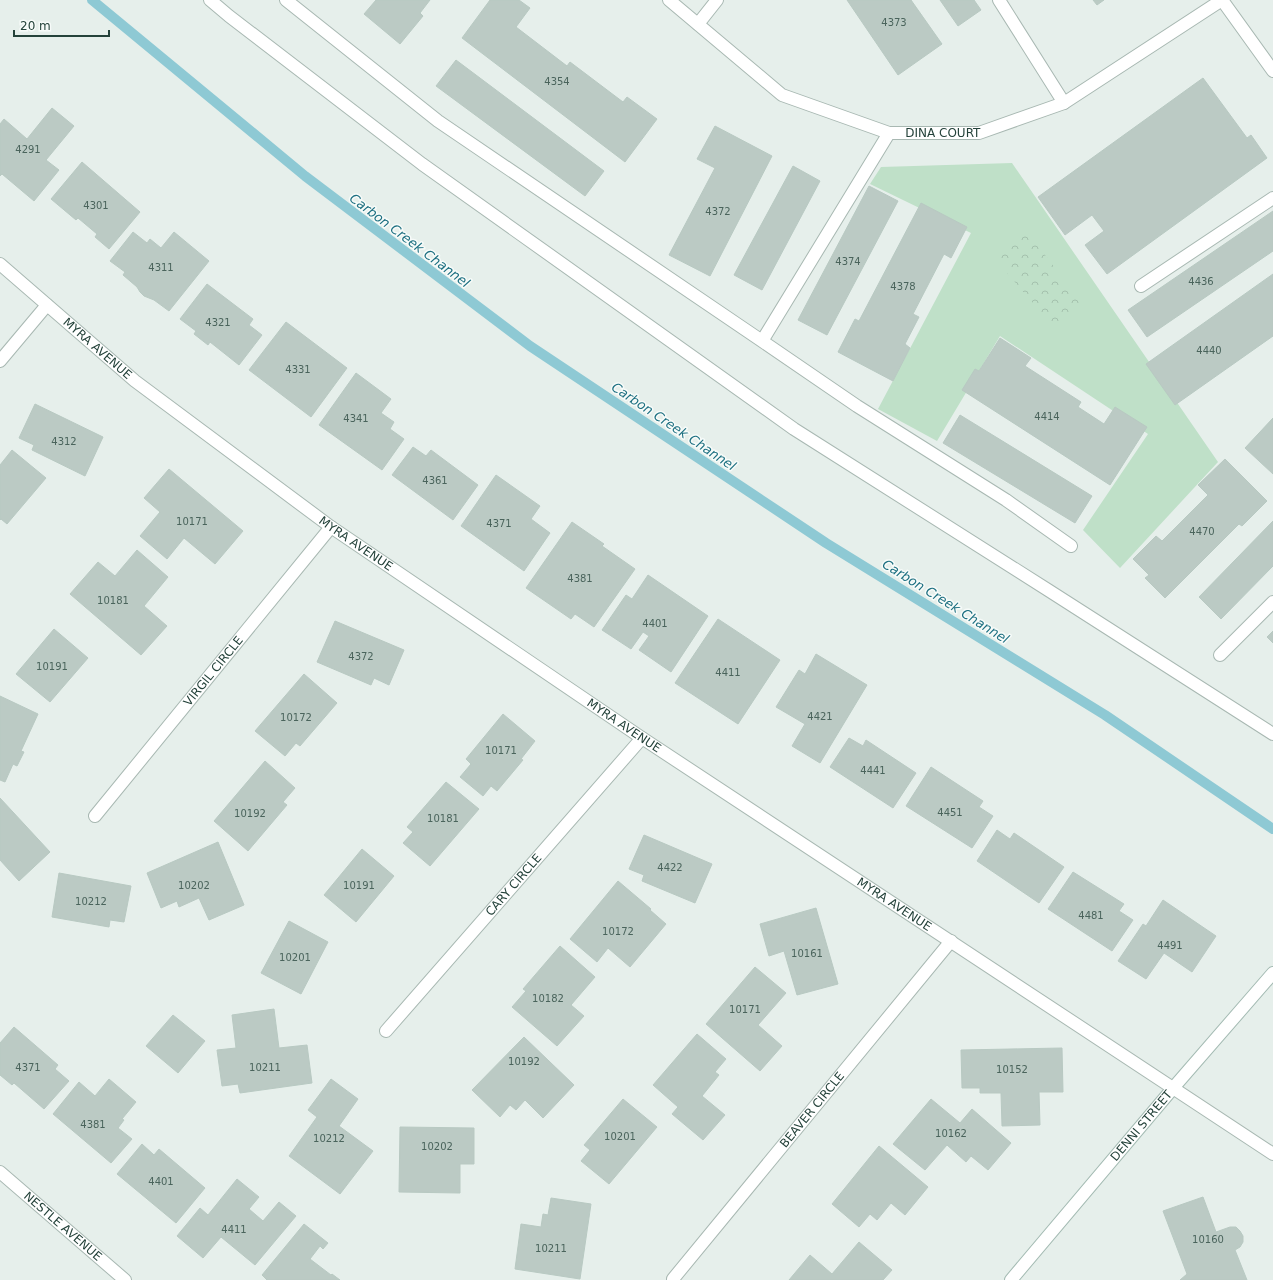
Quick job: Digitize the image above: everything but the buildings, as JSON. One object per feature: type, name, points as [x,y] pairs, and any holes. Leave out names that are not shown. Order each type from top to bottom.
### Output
[{"type":"street","points":[[210,0],[422,164],[794,429],[1273,734]]},
{"type":"street","points":[[286,0],[438,121],[857,406],[1006,500],[1071,546]]},
{"type":"street","name":"DINA COURT","points":[[669,0],[782,95],[889,133],[979,133],[1064,103],[1222,0]]},
{"type":"street","points":[[698,24],[717,0]]},
{"type":"street","points":[[999,0],[1064,103]]},
{"type":"street","points":[[1222,0],[1273,71]]},
{"type":"street","points":[[762,341],[889,133]]},
{"type":"street","points":[[1141,286],[1273,198]]},
{"type":"street","name":"MYRA AVENUE","points":[[0,264],[135,380],[331,527],[642,738],[1174,1087],[1273,1154]]},
{"type":"street","points":[[0,361],[47,305]]},
{"type":"street","name":"VIRGIL CIRCLE","points":[[95,816],[331,527]]},
{"type":"street","points":[[1220,655],[1273,602]]},
{"type":"street","name":"CARY CIRCLE","points":[[386,1031],[642,738]]},
{"type":"street","name":"BEAVER CIRCLE","points":[[673,1280],[950,941]]},
{"type":"street","name":"DENNI STREET","points":[[1011,1280],[1174,1087],[1273,973]]},
{"type":"street","name":"NESTLE AVENUE","points":[[0,1172],[125,1280]]},
{"type":"green space","points":[[1012,163],[1218,462],[1120,568],[1083,530],[1148,434],[1000,336],[937,441],[878,409],[971,233],[870,184],[881,167]]},
{"type":"green space","points":[[1026,230],[1084,306],[1053,326],[992,256]]},
{"type":"waterway","name":"Carbon Creek Channel","points":[[92,0],[305,176],[530,346],[826,543],[1105,715],[1273,829]]}]
